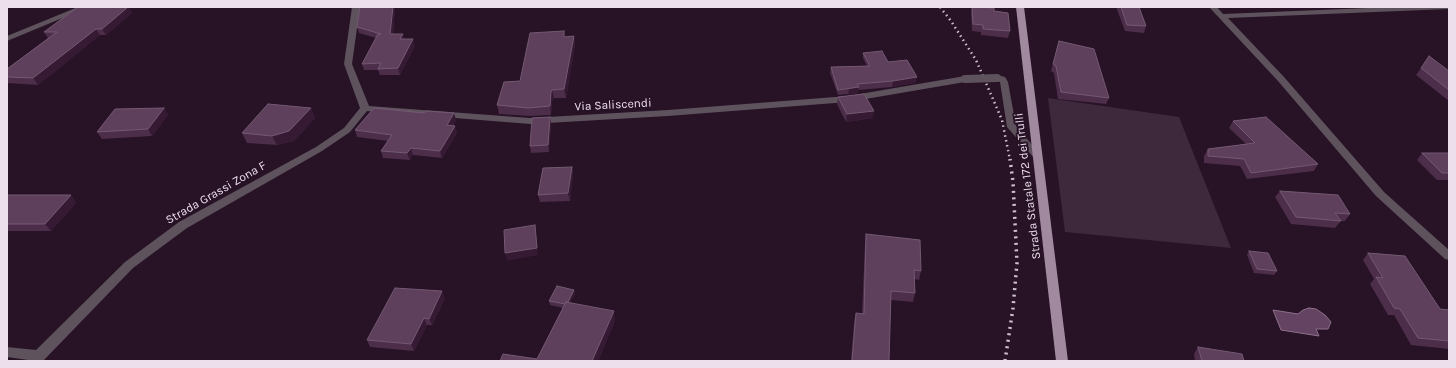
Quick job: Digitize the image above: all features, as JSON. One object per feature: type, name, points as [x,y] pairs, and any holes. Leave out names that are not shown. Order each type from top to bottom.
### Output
[{"type":"main road","name":"Strada Statale 172 dei Trulli","points":[[1020,7],[1062,361]]},
{"type":"street","points":[[7,39],[85,7]]},
{"type":"street","points":[[356,7],[348,64],[365,108]]},
{"type":"street","points":[[1213,7],[1281,79],[1380,194],[1449,256]]},
{"type":"street","points":[[1221,16],[1449,7]]},
{"type":"street","name":"Via Saliscendi","points":[[365,108],[530,121],[668,113],[848,99],[965,79],[997,78],[1002,79],[1004,82],[1012,127],[1037,156]]},
{"type":"street","name":"Strada Grassi Zona F","points":[[37,358],[129,265],[183,225],[319,149],[347,130],[365,108]]},
{"type":"street","points":[[7,352],[37,358]]},
{"type":"shaded area","points":[[1048,98],[1179,117],[1231,248],[1065,232]]},
{"type":"shaded area","points":[[1309,308],[1316,309],[1325,315],[1331,322],[1328,329],[1316,329],[1319,336],[1281,330],[1273,310],[1298,314]]},
{"type":"building","points":[[78,7],[128,7],[102,29],[96,29],[33,78],[7,77],[7,69],[57,32],[44,32]]},
{"type":"building","points":[[360,7],[393,7],[390,34],[403,34],[400,39],[413,39],[398,68],[378,69],[381,63],[362,64],[378,34],[381,34],[357,27]]},
{"type":"building","points":[[972,7],[994,8],[994,11],[1008,13],[1010,31],[983,29],[983,25],[973,24]]},
{"type":"building","points":[[1121,7],[1139,7],[1146,26],[1127,25]]},
{"type":"building","points":[[564,31],[564,37],[574,36],[564,89],[552,90],[550,106],[528,108],[497,105],[504,82],[520,81],[530,33]]},
{"type":"building","points":[[1059,41],[1094,49],[1109,98],[1061,92],[1056,66],[1053,64]]},
{"type":"building","points":[[882,51],[888,62],[907,60],[917,77],[857,84],[859,87],[838,90],[831,67],[870,66],[863,53]]},
{"type":"building","points":[[1429,56],[1449,71],[1449,90],[1421,68]]},
{"type":"building","points":[[864,94],[874,111],[847,114],[838,97]]},
{"type":"building","points":[[268,104],[311,108],[289,131],[272,136],[242,133]]},
{"type":"building","points":[[164,108],[148,129],[97,132],[115,109]]},
{"type":"building","points":[[374,108],[424,113],[427,111],[454,113],[447,125],[455,126],[440,151],[411,148],[407,153],[381,151],[392,135],[355,130]]},
{"type":"building","points":[[550,117],[548,145],[530,146],[532,118]]},
{"type":"building","points":[[1266,117],[1318,164],[1251,173],[1244,159],[1208,156],[1208,149],[1255,143],[1233,121]]},
{"type":"building","points":[[1422,153],[1449,153],[1449,173],[1442,173]]},
{"type":"building","points":[[572,167],[568,193],[538,195],[543,168]]},
{"type":"building","points":[[1280,191],[1338,195],[1350,214],[1335,213],[1341,221],[1296,217]]},
{"type":"building","points":[[7,195],[71,195],[45,224],[7,224]]},
{"type":"building","points":[[535,225],[537,248],[505,253],[504,230]]},
{"type":"building","points":[[866,234],[920,240],[921,271],[914,270],[915,293],[891,291],[889,361],[852,361],[856,313],[864,314]]},
{"type":"building","points":[[1249,251],[1268,253],[1277,271],[1257,269]]},
{"type":"building","points":[[1368,253],[1405,256],[1440,309],[1449,310],[1449,341],[1418,338],[1400,309],[1394,308],[1376,277],[1383,278]]},
{"type":"building","points":[[557,286],[574,290],[568,302],[565,304],[549,301]]},
{"type":"building","points":[[395,288],[442,291],[429,319],[424,318],[411,344],[367,340]]},
{"type":"building","points":[[566,302],[614,311],[592,361],[500,361],[503,354],[537,359]]},
{"type":"building","points":[[1198,347],[1242,354],[1244,361],[1202,361]]},
{"type":"railway","points":[[940,7],[951,21],[976,60],[1002,120],[1010,160]]},
{"type":"railway","points":[[1005,361],[1013,308],[1017,263],[1013,182],[1010,159]]}]
